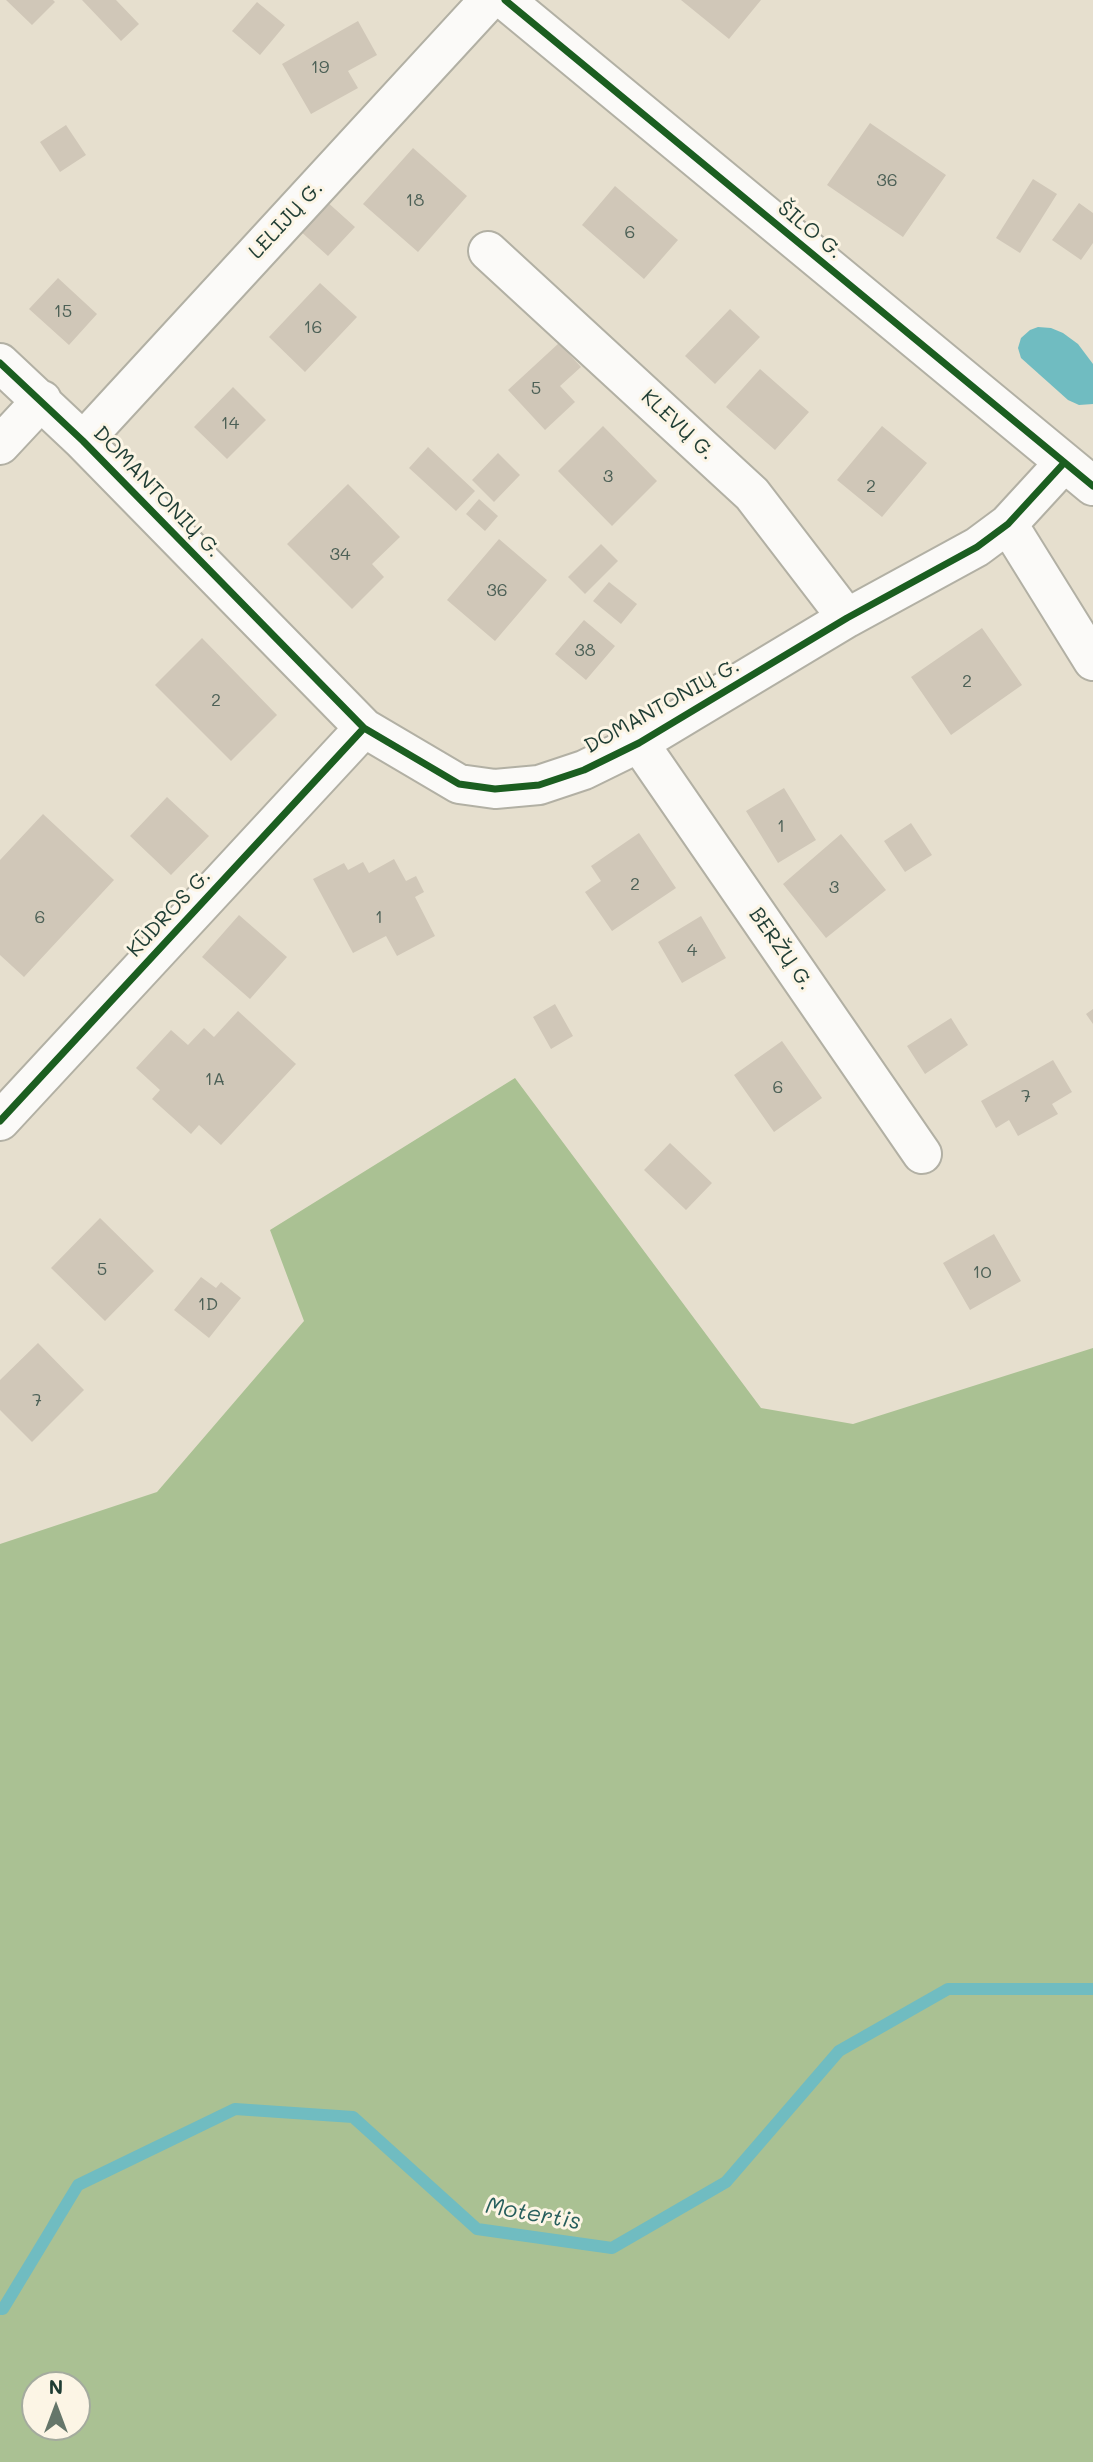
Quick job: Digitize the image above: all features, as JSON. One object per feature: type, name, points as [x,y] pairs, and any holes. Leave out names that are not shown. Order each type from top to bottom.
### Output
[{"type":"street","name":"LELIJŲ G.","points":[[83,441],[489,0]]},
{"type":"street","name":"ŠILO G.","points":[[505,0],[1079,474]]},
{"type":"street","name":"KLEVŲ G.","points":[[488,251],[752,494],[847,618]]},
{"type":"street","name":"DOMANTONIŲ G.","points":[[0,363],[83,441],[364,728],[459,784],[495,789],[539,785],[584,770],[639,743],[847,618],[977,547],[1079,474]]},
{"type":"street","points":[[0,445],[41,400]]},
{"type":"street","points":[[1009,524],[1093,662]]},
{"type":"street","name":"KŪDROS G.","points":[[0,1121],[364,728]]},
{"type":"street","name":"BERŽŲ G.","points":[[639,743],[922,1154]]},
{"type":"green space","points":[[515,1078],[761,1408],[853,1424],[1093,1348],[1093,2462],[0,2462],[0,1544],[157,1492],[304,1321],[270,1230]]},
{"type":"water","points":[[1038,327],[1063,333],[1078,344],[1093,364],[1093,404],[1079,405],[1068,400],[1021,358],[1018,348],[1021,338]]},
{"type":"building","points":[[6,0],[53,0],[55,2],[32,25]]},
{"type":"building","points":[[82,0],[116,0],[139,24],[121,41]]},
{"type":"building","points":[[681,0],[761,0],[729,39]]},
{"type":"building","points":[[257,2],[285,25],[260,55],[232,31]]},
{"type":"building","points":[[358,21],[377,55],[348,71],[358,88],[311,114],[282,64]]},
{"type":"building","points":[[870,123],[946,175],[903,237],[827,185]]},
{"type":"building","points":[[66,125],[86,155],[60,172],[40,142]]},
{"type":"building","points":[[413,148],[467,196],[418,252],[363,204]]},
{"type":"building","points":[[1033,179],[1057,194],[1020,253],[996,238]]},
{"type":"building","points":[[615,186],[678,240],[644,279],[582,225]]},
{"type":"building","points":[[325,200],[355,227],[328,256],[298,229]]},
{"type":"building","points":[[1079,203],[1093,213],[1093,243],[1081,260],[1052,240]]},
{"type":"building","points":[[58,278],[97,314],[69,345],[29,309]]},
{"type":"building","points":[[320,283],[357,317],[305,372],[269,337]]},
{"type":"building","points":[[730,309],[760,337],[715,384],[685,356]]},
{"type":"building","points":[[559,343],[581,367],[560,386],[575,402],[545,430],[508,390]]},
{"type":"building","points":[[760,369],[809,412],[775,450],[726,407]]},
{"type":"building","points":[[233,387],[266,420],[227,459],[194,427]]},
{"type":"building","points":[[603,426],[657,481],[612,526],[558,471]]},
{"type":"building","points":[[882,426],[927,463],[882,517],[837,480]]},
{"type":"building","points":[[428,447],[475,491],[456,511],[409,468]]},
{"type":"building","points":[[498,453],[520,475],[494,502],[472,480]]},
{"type":"building","points":[[348,484],[400,537],[372,564],[384,577],[352,609],[287,544]]},
{"type":"building","points":[[479,499],[498,516],[485,531],[466,514]]},
{"type":"building","points":[[499,539],[547,580],[495,641],[447,600]]},
{"type":"building","points":[[601,544],[618,561],[585,594],[568,577]]},
{"type":"building","points":[[609,582],[637,604],[621,624],[593,601]]},
{"type":"building","points":[[584,620],[615,646],[586,680],[555,654]]},
{"type":"building","points":[[982,628],[1022,685],[951,735],[911,677]]},
{"type":"building","points":[[202,638],[277,715],[231,761],[155,685]]},
{"type":"building","points":[[784,788],[816,840],[778,863],[746,811]]},
{"type":"building","points":[[167,797],[209,836],[171,875],[130,836]]},
{"type":"building","points":[[43,814],[114,880],[24,977],[0,955],[0,860]]},
{"type":"building","points":[[911,823],[932,855],[905,872],[884,841]]},
{"type":"building","points":[[639,833],[676,888],[612,931],[585,892],[601,881],[591,866]]},
{"type":"building","points":[[841,834],[886,890],[826,938],[783,884]]},
{"type":"building","points":[[394,859],[406,881],[416,876],[424,892],[415,897],[435,936],[397,956],[386,936],[353,953],[313,879],[344,863],[348,870],[363,862],[369,873]]},
{"type":"building","points":[[239,915],[287,957],[250,999],[202,957]]},
{"type":"building","points":[[701,916],[726,958],[682,983],[658,942]]},
{"type":"building","points":[[555,1004],[573,1036],[551,1049],[533,1017]]},
{"type":"building","points":[[1093,1009],[1093,1024],[1086,1014]]},
{"type":"building","points":[[238,1011],[296,1064],[221,1145],[199,1125],[191,1134],[152,1099],[160,1090],[136,1068],[171,1030],[188,1045],[204,1028],[214,1037]]},
{"type":"building","points":[[951,1018],[968,1045],[925,1074],[907,1046]]},
{"type":"building","points":[[782,1041],[822,1098],[774,1132],[734,1075]]},
{"type":"building","points":[[1053,1060],[1072,1092],[1052,1104],[1058,1114],[1018,1136],[1009,1120],[996,1128],[981,1101]]},
{"type":"building","points":[[670,1143],[712,1183],[686,1210],[644,1170]]},
{"type":"building","points":[[100,1218],[154,1271],[105,1321],[51,1268]]},
{"type":"building","points":[[994,1234],[1021,1281],[970,1310],[943,1263]]},
{"type":"building","points":[[201,1277],[216,1288],[221,1282],[241,1298],[209,1338],[174,1310]]},
{"type":"building","points":[[38,1343],[84,1390],[32,1442],[0,1410],[0,1380]]},
{"type":"waterway","name":"Motertis","points":[[0,2309],[3,2309],[78,2185],[235,2109],[353,2117],[477,2229],[612,2248],[726,2182],[839,2051],[948,1989],[1093,1989]]},
{"type":"cycle path","points":[[505,0],[1093,486]]},
{"type":"cycle path","points":[[0,363],[83,441],[364,728],[459,784],[495,789],[539,785],[584,770],[639,743],[847,618],[977,547],[1008,524],[1064,463]]},
{"type":"cycle path","points":[[0,1121],[364,728]]}]
